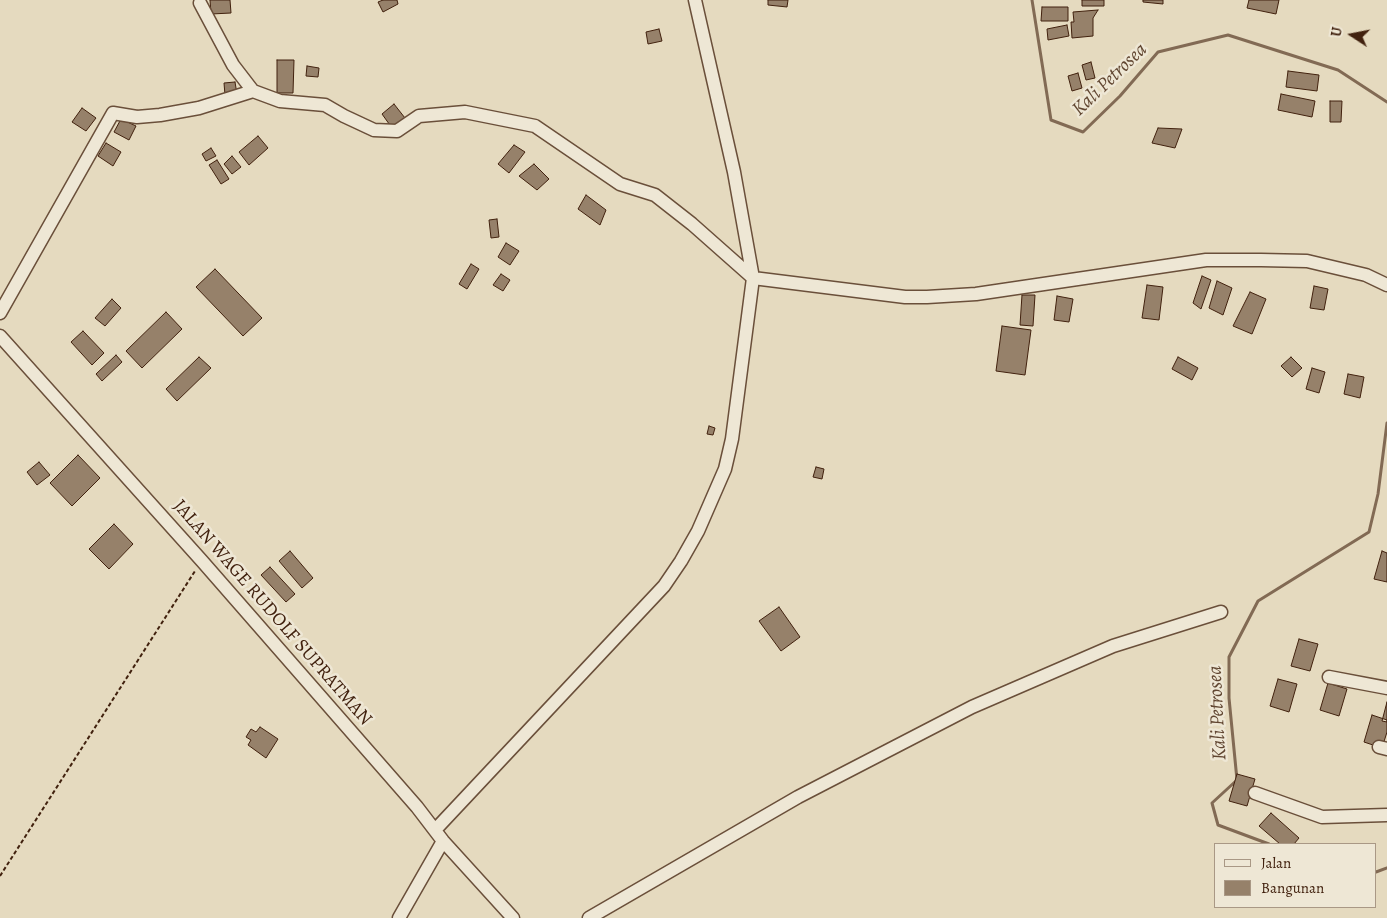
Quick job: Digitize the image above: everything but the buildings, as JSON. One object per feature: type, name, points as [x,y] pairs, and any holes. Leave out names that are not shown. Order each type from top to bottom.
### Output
[{"type":"street","points":[[434,830],[664,586],[682,561],[698,531],[725,469],[732,440],[753,278],[734,172],[695,0]]},
{"type":"street","points":[[200,3],[233,65],[253,91],[280,101],[325,105],[374,130],[398,131],[419,116],[465,112],[535,126],[620,184],[655,195],[692,224],[753,278],[905,297],[927,297],[976,294],[1206,260],[1261,260],[1307,261],[1366,275],[1387,285]]},
{"type":"street","points":[[0,313],[113,113],[137,116],[160,115],[199,108],[253,91]]},
{"type":"street","name":"JALAN WAGE RUDOLF SUPRATMAN","points":[[0,336],[202,561],[417,806],[434,830],[512,918]]},
{"type":"street","points":[[589,918],[798,797],[972,707],[1113,646],[1221,612]]},
{"type":"street","points":[[1329,677],[1387,688]]},
{"type":"street","points":[[1256,793],[1322,817],[1387,815]]},
{"type":"street","points":[[399,918],[443,840]]},
{"type":"path","points":[[0,876],[202,561]]},
{"type":"waterway","name":"Kali Petrosea","points":[[1032,0],[1051,120],[1083,132],[1120,96],[1158,52],[1228,35],[1338,70],[1387,102]]},
{"type":"waterway","name":"Kali Petrosea","points":[[1266,843],[1218,825],[1212,803],[1237,780],[1229,698],[1229,657],[1258,601],[1369,532],[1378,494],[1387,423]]},
{"type":"waterway","name":"Kali Petrosea","points":[[1377,872],[1387,868]]}]
